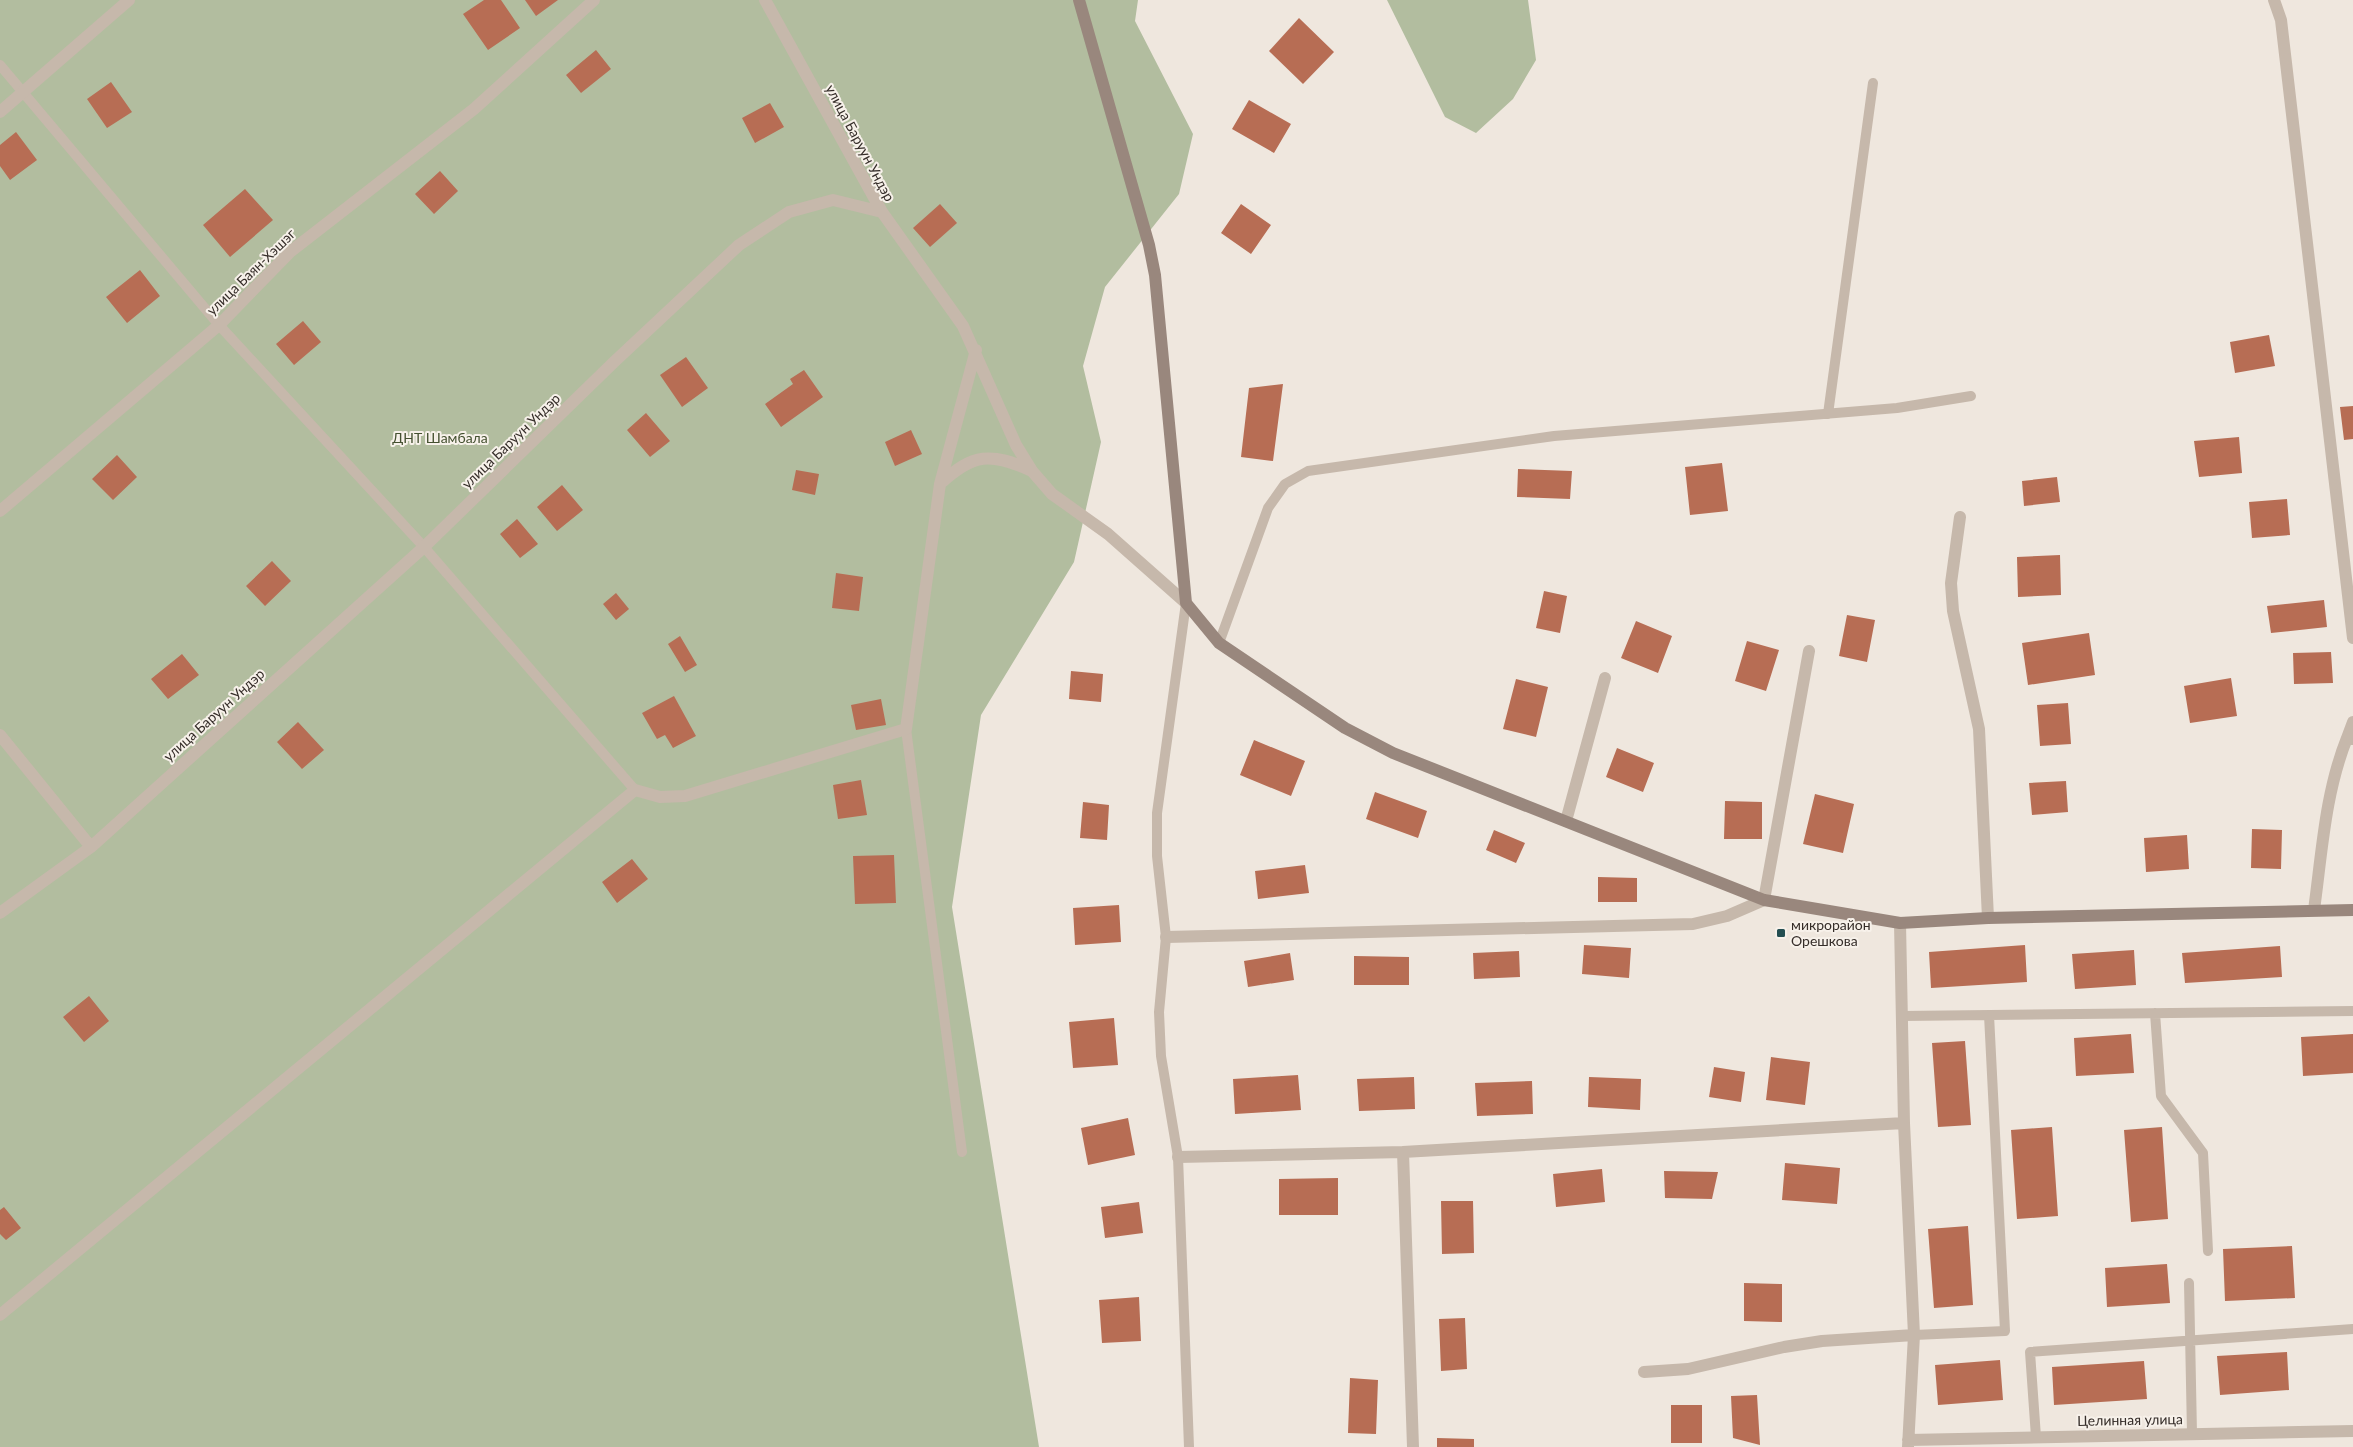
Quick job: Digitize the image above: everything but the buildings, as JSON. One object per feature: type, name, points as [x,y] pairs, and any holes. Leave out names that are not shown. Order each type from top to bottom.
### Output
[{"type":"street","points":[[0,112],[129,0]]},
{"type":"street","name":"улица Баян-Хэшэг","points":[[0,511],[219,324],[290,252],[474,109],[594,0]]},
{"type":"street","name":"улица Баруун Ундэр","points":[[765,0],[882,212]]},
{"type":"street","points":[[1079,0],[1146,236],[1155,275],[1186,603]]},
{"type":"street","points":[[2274,0],[2281,20],[2353,638]]},
{"type":"street","name":"улица Баруун Ундэр","points":[[0,913],[91,847],[424,547],[607,369],[740,245],[788,212],[832,200],[882,212]]},
{"type":"street","points":[[882,212],[964,326],[1016,446],[1032,471],[1052,494],[1108,534],[1186,603],[1219,643],[1345,728],[1393,753],[1764,900],[1900,923],[1988,918],[2353,910]]},
{"type":"street","points":[[0,1315],[635,790],[660,797],[685,796],[906,729],[940,484],[976,350]]},
{"type":"street","points":[[940,484],[958,467],[982,458],[1008,460],[1032,471]]},
{"type":"street","points":[[1960,517],[1951,583],[1953,611],[1979,730],[1988,918]]},
{"type":"street","points":[[1764,900],[1809,650]]},
{"type":"street","points":[[1566,821],[1605,678]]},
{"type":"street","points":[[2314,910],[2330,790],[2336,766],[2350,739],[2353,722]]},
{"type":"street","points":[[0,735],[91,847]]},
{"type":"street","points":[[1166,937],[1693,924],[1727,916],[1764,900]]},
{"type":"street","points":[[1900,923],[1904,1123],[1914,1335],[1908,1443]]},
{"type":"street","points":[[1178,1157],[1403,1152],[1904,1123]]},
{"type":"street","points":[[1403,1152],[1413,1447]]},
{"type":"street","points":[[1644,1372],[1688,1368],[1784,1347],[1822,1341],[1914,1335]]},
{"type":"street","name":"Целинная улица","points":[[1908,1443],[2036,1437],[2353,1431]]},
{"type":"lane","points":[[0,65],[219,324],[424,547],[635,790]]},
{"type":"lane","points":[[1828,414],[1873,83]]},
{"type":"lane","points":[[1219,643],[1268,508],[1285,484],[1308,472],[1554,436],[1897,408],[1971,396]]},
{"type":"lane","points":[[1186,603],[1157,813],[1157,856],[1166,937],[1159,1012],[1161,1056],[1178,1157],[1188,1447]]},
{"type":"lane","points":[[906,729],[962,1152]]},
{"type":"lane","points":[[1902,1016],[2353,1011]]},
{"type":"lane","points":[[2155,1013],[2161,1096],[2203,1153],[2208,1251]]},
{"type":"lane","points":[[1914,1335],[2005,1331],[1989,1015]]},
{"type":"lane","points":[[2189,1283],[2192,1434]]},
{"type":"lane","points":[[2036,1437],[2030,1352],[2353,1329]]},
{"type":"green space","name":"ДНТ Шамбала","points":[[0,0],[1138,0],[1135,21],[1193,134],[1179,194],[1105,287],[1083,366],[1101,442],[1074,562],[981,715],[952,907],[1039,1447],[0,1447]]},
{"type":"green space","points":[[1387,0],[1528,0],[1536,60],[1513,99],[1476,133],[1445,117]]},
{"type":"place","name":"микрорайон Орешкова","points":[[1781,933]]}]
